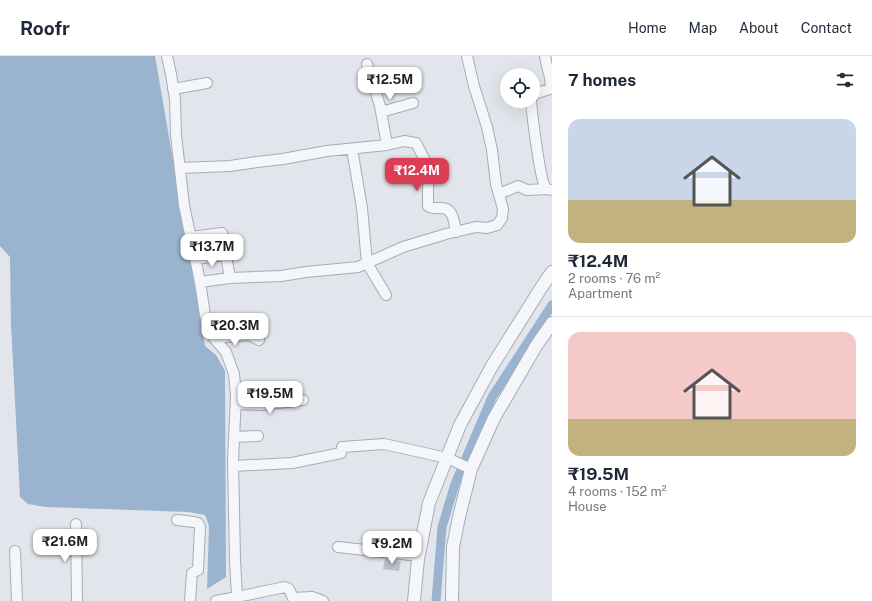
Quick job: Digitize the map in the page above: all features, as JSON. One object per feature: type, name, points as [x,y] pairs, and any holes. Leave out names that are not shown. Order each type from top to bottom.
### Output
[{"type":"street","points":[[167,56],[175,99],[176,135],[184,205],[208,328],[226,352],[234,374],[236,396],[234,466],[237,597]]},
{"type":"street","points":[[200,282],[230,278],[281,276],[358,267],[403,247],[476,227],[487,228],[496,225],[502,218],[503,209],[496,184],[490,142],[467,56]]},
{"type":"street","points":[[540,92],[550,89],[552,85],[545,56]]},
{"type":"street","points":[[367,64],[381,112],[387,145]]},
{"type":"street","points":[[173,89],[207,83]]},
{"type":"street","points":[[381,112],[413,103]]},
{"type":"street","points":[[532,108],[538,154],[545,186],[550,189]]},
{"type":"street","points":[[180,168],[230,166],[327,151],[387,145],[404,141],[416,143],[429,168],[428,206],[432,209],[445,208],[450,211],[453,217],[456,232]]},
{"type":"street","points":[[352,149],[362,208],[367,263],[386,295]]},
{"type":"street","points":[[499,194],[518,186],[527,190],[550,189]]},
{"type":"street","points":[[190,237],[222,233],[230,278]]},
{"type":"street","points":[[195,259],[226,255]]},
{"type":"street","points":[[414,601],[419,556],[429,503],[450,460],[460,424],[492,366],[552,272]]},
{"type":"street","points":[[452,601],[453,547],[470,468],[494,418],[536,346],[552,323]]},
{"type":"street","points":[[214,338],[249,334],[259,340]]},
{"type":"street","points":[[236,404],[261,405],[303,400]]},
{"type":"street","points":[[235,437],[258,436]]},
{"type":"street","points":[[234,466],[292,463],[341,453],[342,447],[384,444],[450,460],[470,468]]},
{"type":"street","points":[[177,520],[194,522],[200,527],[198,570],[192,573],[190,601]]},
{"type":"street","points":[[76,524],[77,601]]},
{"type":"street","points":[[338,547],[419,556]]},
{"type":"street","points":[[15,550],[17,601]]},
{"type":"street","points":[[216,601],[285,588],[289,589],[292,600],[312,597],[323,601]]},
{"type":"water","points":[[0,56],[155,56],[205,346],[216,355],[225,371],[226,577],[207,589],[209,526],[205,515],[189,512],[46,507],[28,504],[20,497],[11,324],[10,257],[0,246]]},
{"type":"building","points":[[385,559],[401,561],[399,571],[383,569]]},
{"type":"waterway","points":[[436,601],[442,527],[455,484],[492,397],[552,305]]}]
